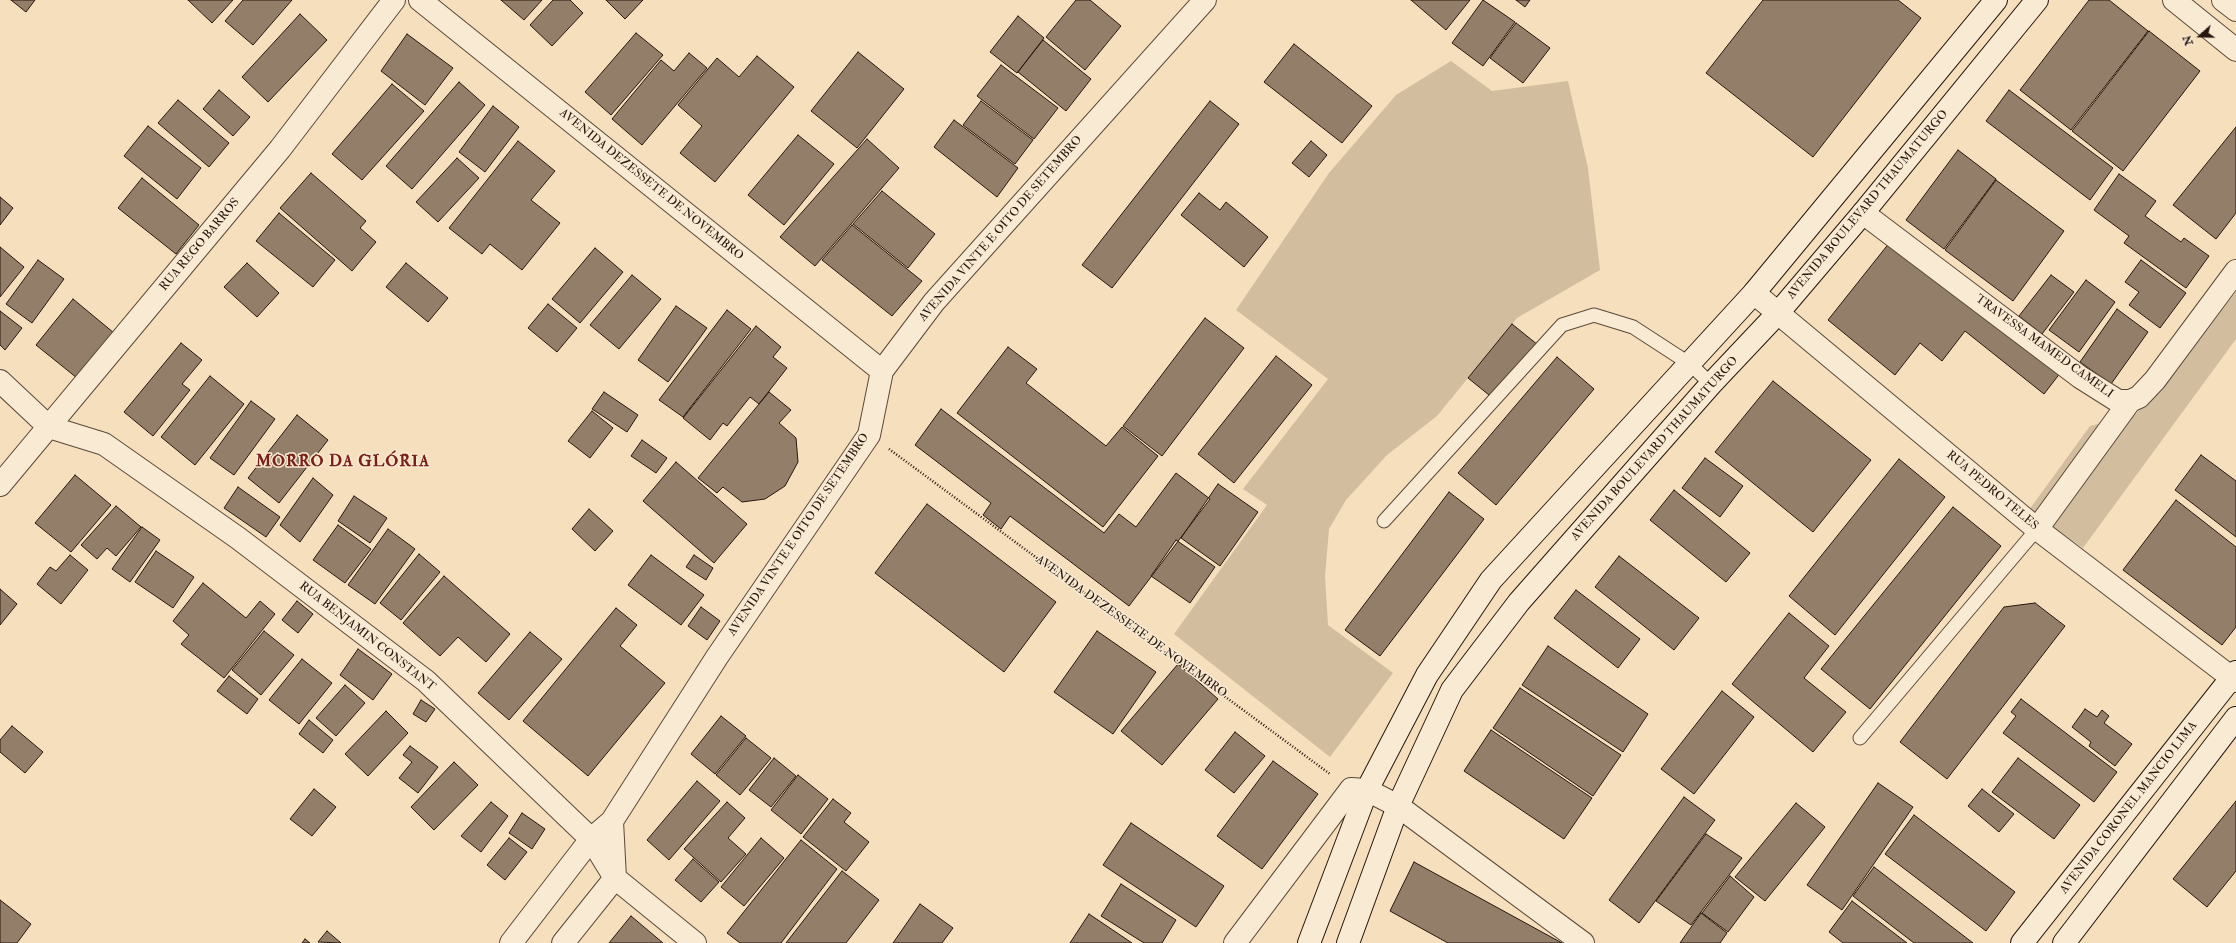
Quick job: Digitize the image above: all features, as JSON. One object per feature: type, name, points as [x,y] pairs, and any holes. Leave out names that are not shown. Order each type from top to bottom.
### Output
[{"type":"street","name":"RUA REGO BARROS","points":[[0,485],[280,149],[394,0]]},
{"type":"street","name":"AVENIDA DEZESSETE DE NOVEMBRO","points":[[420,0],[882,371]]},
{"type":"street","name":"AVENIDA VINTE E OITO DE SETEMBRO","points":[[511,943],[591,839],[612,821],[717,657],[869,434],[882,371],[934,302],[1205,0]]},
{"type":"street","points":[[1235,943],[1359,790],[1427,675],[1491,580],[1754,293],[1996,0]]},
{"type":"street","name":"AVENIDA BOULEVARD THAUMATURGO","points":[[1348,943],[1398,806],[1452,690],[1519,602],[1711,384],[1778,313],[1863,213],[2037,0]]},
{"type":"street","points":[[2174,0],[2236,50]]},
{"type":"street","points":[[2223,0],[2236,10]]},
{"type":"street","name":"TRAVESSA MAMED CAMELI","points":[[1863,213],[2080,377],[2118,401],[2130,401]]},
{"type":"street","points":[[2037,529],[2130,401],[2138,397],[2155,380],[2236,271]]},
{"type":"street","name":"RUA PEDRO TELES","points":[[1754,293],[2037,529],[2235,677]]},
{"type":"street","name":"RUA BENJAMIN CONSTANT","points":[[0,381],[49,427],[104,444],[263,557],[426,681],[591,839],[615,878],[695,943]]},
{"type":"street","name":"AVENIDA CORONEL MANCIO LIMA","points":[[2022,943],[2235,677]]},
{"type":"street","points":[[2064,943],[2236,718]]},
{"type":"street","points":[[1359,790],[1398,806],[1583,943]]},
{"type":"street","points":[[1309,943],[1359,790]]},
{"type":"street","points":[[562,943],[615,878],[612,821]]},
{"type":"lane","points":[[1384,522],[1562,325],[1594,315],[1633,327],[1690,364],[1711,384]]},
{"type":"lane","points":[[1860,738],[2037,529]]},
{"type":"path","name":"AVENIDA DEZESSETE DE NOVEMBRO","points":[[869,434],[1359,790]]},
{"type":"shaded area","points":[[1451,61],[1492,91],[1568,81],[1588,168],[1600,270],[1517,318],[1437,416],[1387,455],[1346,500],[1329,529],[1325,576],[1328,625],[1393,673],[1330,757],[1174,634],[1267,505],[1243,489],[1328,379],[1236,310],[1329,173],[1396,95]]},
{"type":"shaded area","points":[[2236,292],[2236,339],[2083,548],[2029,510],[2090,426],[2136,414]]},
{"type":"building","points":[[11,0],[35,0],[26,12]]},
{"type":"building","points":[[188,0],[233,0],[212,23]]},
{"type":"building","points":[[243,0],[292,0],[253,45],[225,21]]},
{"type":"building","points":[[501,0],[542,0],[524,20]]},
{"type":"building","points":[[553,0],[570,0],[583,13],[552,46],[530,25]]},
{"type":"building","points":[[606,0],[643,0],[625,19]]},
{"type":"building","points":[[1076,0],[1090,0],[1121,26],[1085,70],[1046,37]]},
{"type":"building","points":[[1411,0],[1470,0],[1446,30]]},
{"type":"building","points":[[1483,0],[1515,22],[1483,66],[1452,43]]},
{"type":"building","points":[[1516,0],[1530,0],[1525,7]]},
{"type":"building","points":[[1763,0],[1898,0],[1921,18],[1813,157],[1706,73]]},
{"type":"building","points":[[2089,0],[2109,0],[2148,31],[2071,130],[2020,90]]},
{"type":"building","points":[[300,14],[327,40],[268,102],[242,77]]},
{"type":"building","points":[[1018,16],[1044,38],[1017,73],[990,52]]},
{"type":"building","points":[[1516,23],[1550,48],[1523,83],[1490,58]]},
{"type":"building","points":[[2149,31],[2200,71],[2123,171],[2072,131]]},
{"type":"building","points":[[636,33],[663,55],[611,115],[585,92]]},
{"type":"building","points":[[407,34],[453,68],[425,105],[381,71]]},
{"type":"building","points":[[1043,40],[1091,79],[1066,111],[1018,72]]},
{"type":"building","points":[[1294,44],[1372,106],[1342,143],[1264,82]]},
{"type":"building","points":[[858,52],[904,89],[857,148],[811,111]]},
{"type":"building","points":[[689,53],[707,68],[642,145],[612,119],[661,60],[674,71]]},
{"type":"building","points":[[757,56],[794,87],[715,182],[680,153],[702,126],[678,105],[717,58],[739,77]]},
{"type":"building","points":[[1001,65],[1058,108],[1034,139],[977,96]]},
{"type":"building","points":[[459,82],[485,105],[412,189],[386,166]]},
{"type":"building","points":[[392,84],[424,111],[362,180],[332,154]]},
{"type":"building","points":[[219,90],[250,117],[233,136],[203,109]]},
{"type":"building","points":[[2009,90],[2113,168],[2090,200],[1986,121]]},
{"type":"building","points":[[178,100],[229,143],[209,167],[158,123]]},
{"type":"building","points":[[981,101],[1033,140],[1015,164],[963,125]]},
{"type":"building","points":[[1210,101],[1239,124],[1112,288],[1082,265]]},
{"type":"building","points":[[493,106],[519,127],[485,172],[459,152]]},
{"type":"building","points":[[954,120],[1018,168],[997,197],[934,147]]},
{"type":"building","points":[[148,126],[201,168],[177,199],[124,156]]},
{"type":"building","points":[[2236,127],[2236,213],[2216,239],[2173,205]]},
{"type":"building","points":[[798,135],[834,164],[784,225],[748,195]]},
{"type":"building","points":[[867,139],[899,168],[815,266],[780,237]]},
{"type":"building","points":[[518,141],[555,171],[531,200],[560,223],[522,270],[490,244],[482,254],[449,228]]},
{"type":"building","points":[[1311,141],[1327,155],[1309,177],[1292,163]]},
{"type":"building","points":[[1958,150],[1996,179],[1944,249],[1906,220]]},
{"type":"building","points":[[457,158],[479,178],[438,222],[416,202]]},
{"type":"building","points":[[311,173],[366,221],[360,228],[376,242],[352,271],[280,208]]},
{"type":"building","points":[[2119,174],[2156,201],[2145,216],[2181,242],[2184,238],[2209,256],[2186,288],[2124,243],[2129,236],[2094,210]]},
{"type":"building","points":[[142,178],[199,225],[176,254],[118,208]]},
{"type":"building","points":[[1996,180],[2064,231],[2013,301],[1945,250]]},
{"type":"building","points":[[882,191],[935,234],[908,268],[853,224]]},
{"type":"building","points":[[1199,193],[1220,210],[1226,202],[1268,237],[1244,267],[1181,215]]},
{"type":"building","points":[[0,197],[13,208],[0,225]]},
{"type":"building","points":[[279,213],[335,260],[313,287],[256,241]]},
{"type":"building","points":[[852,225],[922,281],[892,316],[822,260]]},
{"type":"building","points":[[1894,237],[2061,372],[2044,394],[1965,331],[1942,361],[1920,343],[1895,375],[1828,320]]},
{"type":"building","points":[[0,247],[24,267],[0,297]]},
{"type":"building","points":[[595,248],[623,272],[580,323],[552,299]]},
{"type":"building","points":[[38,260],[64,279],[32,323],[6,304]]},
{"type":"building","points":[[2141,260],[2186,293],[2160,328],[2129,305],[2139,292],[2125,282]]},
{"type":"building","points":[[247,263],[279,293],[257,317],[224,287]]},
{"type":"building","points":[[406,263],[448,298],[428,322],[386,287]]},
{"type":"building","points":[[632,275],[661,299],[619,349],[590,325]]},
{"type":"building","points":[[2051,275],[2074,292],[2042,334],[2019,316]]},
{"type":"building","points":[[2086,280],[2115,302],[2079,352],[2049,330]]},
{"type":"building","points":[[73,299],[114,333],[77,378],[36,345]]},
{"type":"building","points":[[548,304],[577,328],[557,352],[528,328]]},
{"type":"building","points":[[676,306],[707,328],[668,382],[638,360]]},
{"type":"building","points":[[2117,309],[2148,332],[2111,384],[2080,362]]},
{"type":"building","points":[[727,310],[751,329],[683,417],[659,400]]},
{"type":"building","points":[[0,311],[22,328],[5,350],[0,345]]},
{"type":"building","points":[[1205,318],[1244,348],[1162,456],[1123,426]]},
{"type":"building","points":[[1512,324],[1538,345],[1494,399],[1468,378]]},
{"type":"building","points":[[756,326],[781,347],[773,357],[787,368],[759,404],[750,397],[727,426],[723,423],[710,440],[683,418]]},
{"type":"building","points":[[181,343],[202,360],[182,384],[190,390],[153,436],[124,412]]},
{"type":"building","points":[[1008,347],[1037,369],[1026,383],[1106,446],[1122,427],[1158,456],[1103,527],[957,413]]},
{"type":"building","points":[[1276,356],[1312,385],[1234,483],[1198,454]]},
{"type":"building","points":[[1557,357],[1594,389],[1496,505],[1458,473]]},
{"type":"building","points":[[210,376],[244,404],[195,465],[161,437]]},
{"type":"building","points":[[1773,381],[1871,460],[1813,532],[1715,452]]},
{"type":"building","points":[[604,392],[638,415],[627,432],[592,409]]},
{"type":"building","points":[[769,392],[791,410],[779,423],[796,438],[798,462],[785,486],[765,499],[742,502],[723,487],[717,493],[698,478]]},
{"type":"building","points":[[251,401],[275,419],[234,475],[210,458]]},
{"type":"building","points":[[941,409],[1104,533],[1119,514],[1136,527],[1176,473],[1210,499],[1129,606],[1010,516],[1001,529],[983,515],[991,503],[915,445]]},
{"type":"building","points":[[592,411],[613,428],[590,458],[568,441]]},
{"type":"building","points":[[297,415],[328,440],[279,503],[248,478]]},
{"type":"building","points":[[642,440],[667,458],[656,473],[631,456]]},
{"type":"building","points":[[2201,455],[2236,481],[2236,537],[2175,490]]},
{"type":"building","points":[[1705,458],[1743,486],[1720,517],[1682,488]]},
{"type":"building","points":[[1899,459],[1945,497],[1835,635],[1789,596]]},
{"type":"building","points":[[676,462],[747,524],[714,563],[643,501]]},
{"type":"building","points":[[75,475],[111,505],[71,552],[35,523]]},
{"type":"building","points":[[313,478],[333,495],[300,542],[280,525]]},
{"type":"building","points":[[1218,484],[1258,512],[1220,566],[1181,538]]},
{"type":"building","points":[[238,487],[280,517],[266,537],[224,508]]},
{"type":"building","points":[[1674,490],[1750,553],[1726,582],[1650,520]]},
{"type":"building","points":[[1449,492],[1484,519],[1380,656],[1345,630]]},
{"type":"building","points":[[354,496],[387,518],[370,543],[338,521]]},
{"type":"building","points":[[2176,500],[2236,547],[2236,627],[2222,645],[2123,570]]},
{"type":"building","points":[[927,504],[1056,602],[1004,672],[875,573]]},
{"type":"building","points":[[116,506],[141,527],[116,556],[107,548],[97,559],[81,545]]},
{"type":"building","points":[[1953,507],[2001,546],[1870,709],[1821,669]]},
{"type":"building","points":[[589,509],[613,531],[595,551],[572,529]]},
{"type":"building","points":[[338,525],[371,549],[345,583],[313,560]]},
{"type":"building","points":[[142,527],[160,540],[130,582],[112,569]]},
{"type":"building","points":[[388,529],[415,549],[375,604],[348,585]]},
{"type":"building","points":[[1176,540],[1215,567],[1190,603],[1151,576]]},
{"type":"building","points":[[156,551],[194,577],[173,608],[135,582]]},
{"type":"building","points":[[419,554],[440,572],[401,620],[380,603]]},
{"type":"building","points":[[70,555],[88,570],[61,604],[37,584],[50,567],[56,571]]},
{"type":"building","points":[[651,555],[704,595],[681,625],[628,585]]},
{"type":"building","points":[[694,555],[713,568],[706,580],[686,567]]},
{"type":"building","points":[[1619,556],[1699,618],[1674,650],[1595,587]]},
{"type":"building","points":[[444,576],[510,634],[486,662],[458,637],[440,656],[403,623]]},
{"type":"building","points":[[203,583],[246,618],[260,601],[275,614],[224,678],[181,644],[189,635],[173,621]]},
{"type":"building","points":[[0,589],[17,604],[0,625]]},
{"type":"building","points":[[1576,590],[1640,639],[1618,668],[1554,618]]},
{"type":"building","points":[[297,601],[313,614],[298,633],[282,620]]},
{"type":"building","points":[[2035,603],[2065,626],[1947,779],[1900,742],[2004,607]]},
{"type":"building","points":[[701,607],[720,621],[707,640],[688,626]]},
{"type":"building","points":[[616,608],[637,625],[620,646],[665,683],[588,776],[523,721]]},
{"type":"building","points":[[1789,613],[1829,646],[1804,678],[1846,712],[1813,752],[1732,684]]},
{"type":"building","points":[[264,631],[294,655],[261,695],[232,670]]},
{"type":"building","points":[[1097,631],[1156,672],[1113,734],[1054,692]]},
{"type":"building","points":[[530,632],[562,659],[509,720],[478,693]]},
{"type":"building","points":[[1548,646],[1648,714],[1623,752],[1522,685]]},
{"type":"building","points":[[358,649],[392,674],[373,700],[340,675]]},
{"type":"building","points":[[302,659],[332,683],[299,724],[269,700]]},
{"type":"building","points":[[1178,664],[1218,699],[1162,765],[1121,731]]},
{"type":"building","points":[[229,676],[258,699],[247,714],[217,691]]},
{"type":"building","points":[[345,685],[365,703],[336,736],[316,718]]},
{"type":"building","points":[[1520,688],[1621,755],[1593,796],[1493,728]]},
{"type":"building","points":[[1722,691],[1754,717],[1694,794],[1661,769]]},
{"type":"building","points":[[2021,699],[2117,772],[2094,802],[2003,733],[2016,716],[2011,712]]},
{"type":"building","points":[[421,700],[435,709],[426,722],[413,714]]},
{"type":"building","points":[[2085,709],[2097,717],[2102,710],[2109,716],[2104,723],[2132,744],[2115,766],[2089,746],[2091,742],[2072,727]]},
{"type":"building","points":[[386,711],[408,733],[368,776],[345,754]]},
{"type":"building","points":[[721,716],[746,736],[715,774],[691,754]]},
{"type":"building","points":[[309,720],[333,740],[323,753],[299,734]]},
{"type":"building","points":[[12,726],[43,752],[25,773],[0,752],[0,740]]},
{"type":"building","points":[[1491,730],[1592,798],[1564,839],[1464,771]]},
{"type":"building","points":[[1235,732],[1265,756],[1234,793],[1205,770]]},
{"type":"building","points":[[746,738],[771,758],[740,795],[716,775]]},
{"type":"building","points":[[410,746],[438,767],[418,793],[399,778],[412,762],[403,755]]},
{"type":"building","points":[[774,758],[796,776],[771,807],[749,790]]},
{"type":"building","points":[[2018,758],[2080,805],[2054,839],[1992,792]]},
{"type":"building","points":[[1273,761],[1318,794],[1262,869],[1217,836]]},
{"type":"building","points":[[454,762],[478,785],[434,830],[411,807]]},
{"type":"building","points":[[798,775],[828,799],[801,834],[771,810]]},
{"type":"building","points":[[697,781],[720,801],[669,860],[647,840]]},
{"type":"building","points":[[1878,783],[1913,807],[1842,910],[1807,885]]},
{"type":"building","points":[[314,789],[336,807],[312,836],[290,819]]},
{"type":"building","points":[[1982,789],[2014,814],[1999,832],[1968,806]]},
{"type":"building","points":[[1684,797],[1715,820],[1639,923],[1609,900]]},
{"type":"building","points":[[833,799],[851,813],[844,822],[869,842],[846,871],[803,837]]},
{"type":"building","points":[[2236,801],[2236,871],[2207,907],[2173,879]]},
{"type":"building","points":[[491,802],[508,816],[481,852],[461,836]]},
{"type":"building","points":[[727,802],[745,818],[728,838],[746,854],[721,882],[684,849]]},
{"type":"building","points":[[1796,803],[1825,827],[1765,901],[1735,877]]},
{"type":"building","points":[[522,813],[545,829],[532,849],[509,833]]},
{"type":"building","points":[[1914,815],[2015,892],[1986,931],[1885,854]]},
{"type":"building","points":[[1131,823],[1224,886],[1196,927],[1103,865]]},
{"type":"building","points":[[1706,834],[1742,858],[1691,925],[1656,901]]},
{"type":"building","points":[[509,838],[527,852],[505,880],[487,865]]},
{"type":"building","points":[[761,838],[784,858],[744,906],[721,887]]},
{"type":"building","points":[[801,840],[837,869],[781,943],[740,943],[727,933]]},
{"type":"building","points":[[693,859],[719,882],[701,902],[675,880]]},
{"type":"building","points":[[1414,862],[1562,943],[1448,943],[1390,911]]},
{"type":"building","points":[[1874,867],[1973,943],[1914,943],[1853,896]]},
{"type":"building","points":[[842,871],[879,900],[846,943],[786,943]]},
{"type":"building","points":[[1730,876],[1754,897],[1728,932],[1702,913]]},
{"type":"building","points":[[1121,884],[1176,920],[1162,943],[1144,943],[1101,916]]},
{"type":"building","points":[[0,900],[31,924],[17,943],[0,943]]},
{"type":"building","points":[[1852,901],[1907,943],[1843,943],[1829,932]]},
{"type":"building","points":[[920,904],[953,928],[942,943],[893,943]]},
{"type":"building","points":[[1701,913],[1727,933],[1720,943],[1680,943]]},
{"type":"building","points":[[1089,914],[1132,943],[1070,943]]},
{"type":"building","points":[[631,916],[663,943],[609,943]]},
{"type":"building","points":[[327,931],[341,943],[318,942]]},
{"type":"building","points":[[305,939],[310,943],[302,943]]},
{"type":"district","name":"MORRO DA GLÓRIA","points":[[343,463]]}]
